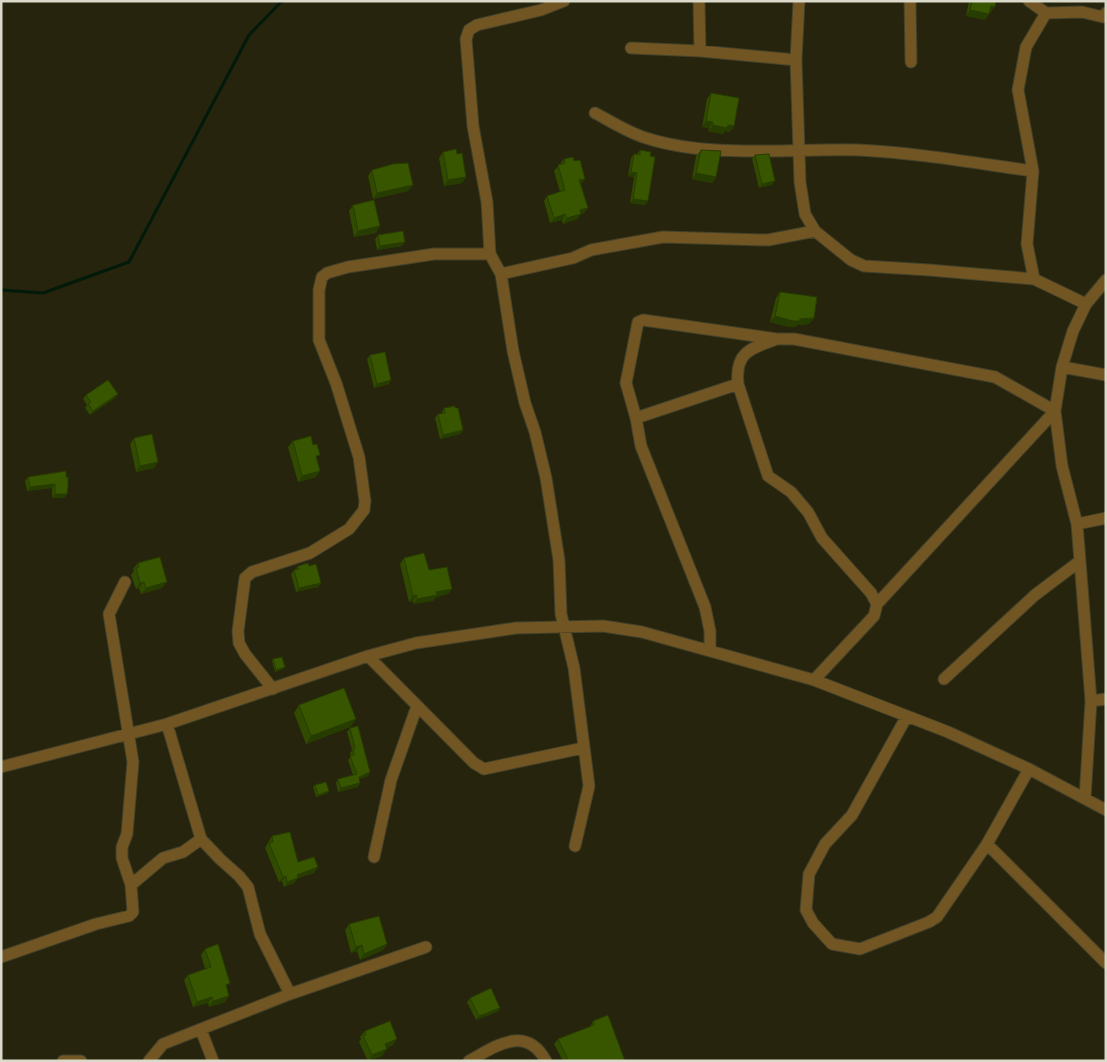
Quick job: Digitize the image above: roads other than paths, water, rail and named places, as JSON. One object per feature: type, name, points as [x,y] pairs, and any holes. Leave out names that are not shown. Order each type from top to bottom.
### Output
[{"type":"street","points":[[564,1],[523,15],[494,20],[469,30],[466,39],[473,126],[487,202],[490,254],[501,274],[524,403],[535,432],[554,518],[559,560],[561,614],[574,668],[589,786],[575,846]]},
{"type":"street","points":[[699,1],[700,51]]},
{"type":"street","points":[[799,1],[796,60],[800,182],[805,214],[815,232],[851,260],[864,266],[1034,280],[1086,304]]},
{"type":"street","points":[[910,1],[911,62]]},
{"type":"street","points":[[1029,1],[1046,13],[1082,12],[1105,17]]},
{"type":"street","points":[[1034,280],[1027,244],[1033,171],[1018,90],[1026,47],[1046,13]]},
{"type":"street","points":[[631,48],[700,51],[796,60]]},
{"type":"street","points":[[595,113],[647,138],[678,145],[800,152],[858,150],[920,155],[1033,171]]},
{"type":"street","points":[[501,274],[573,258],[591,250],[663,237],[768,240],[815,232]]},
{"type":"street","points":[[273,689],[245,654],[239,643],[238,631],[245,578],[252,572],[310,554],[349,529],[364,510],[365,501],[359,457],[336,383],[319,340],[319,290],[322,277],[327,273],[348,267],[434,254],[490,254]]},
{"type":"street","points":[[1085,798],[1091,701],[1077,524],[1062,466],[1055,411],[1062,367],[1074,331],[1086,304],[1106,280]]},
{"type":"street","points":[[710,650],[710,631],[704,607],[641,446],[636,418],[626,382],[638,322],[643,320],[776,339],[794,339],[995,377],[1055,411]]},
{"type":"street","points":[[776,339],[757,346],[743,355],[736,370],[738,384],[768,476],[791,492],[808,512],[814,527],[828,546],[871,593],[877,604]]},
{"type":"street","points":[[1062,367],[1106,375]]},
{"type":"street","points":[[636,418],[738,384]]},
{"type":"street","points":[[814,680],[874,616],[877,604],[1055,411]]},
{"type":"street","points":[[1077,524],[1106,518]]},
{"type":"street","points":[[944,679],[1035,595],[1080,561]]},
{"type":"street","points":[[1,957],[96,924],[129,916],[134,906],[131,885],[122,858],[132,785],[133,762],[109,614],[125,582]]},
{"type":"street","points":[[1,767],[167,724],[368,656],[454,636],[516,628],[564,625],[604,626],[642,632],[814,680],[907,716],[1030,770],[1106,810]]},
{"type":"street","points":[[368,656],[474,763],[484,769],[583,748]]},
{"type":"street","points":[[1091,701],[1106,699]]},
{"type":"street","points":[[374,857],[391,780],[417,706]]},
{"type":"street","points":[[907,716],[852,815],[825,844],[809,874],[806,910],[813,923],[832,944],[860,949],[929,922],[943,908],[987,844],[1030,770]]},
{"type":"street","points":[[167,724],[201,839],[240,876],[248,887],[260,934],[290,994]]},
{"type":"street","points":[[131,885],[163,858],[183,852],[201,839]]},
{"type":"street","points":[[987,844],[1106,963]]},
{"type":"street","points":[[148,1061],[163,1044],[290,994],[426,947]]},
{"type":"street","points":[[201,1030],[213,1061]]},
{"type":"street","points":[[469,1061],[500,1045],[523,1040],[531,1043],[546,1061]]},
{"type":"street","points":[[63,1061],[80,1061]]},
{"type":"waterway","points":[[1,290],[43,293],[129,262],[249,35],[282,1]]}]
